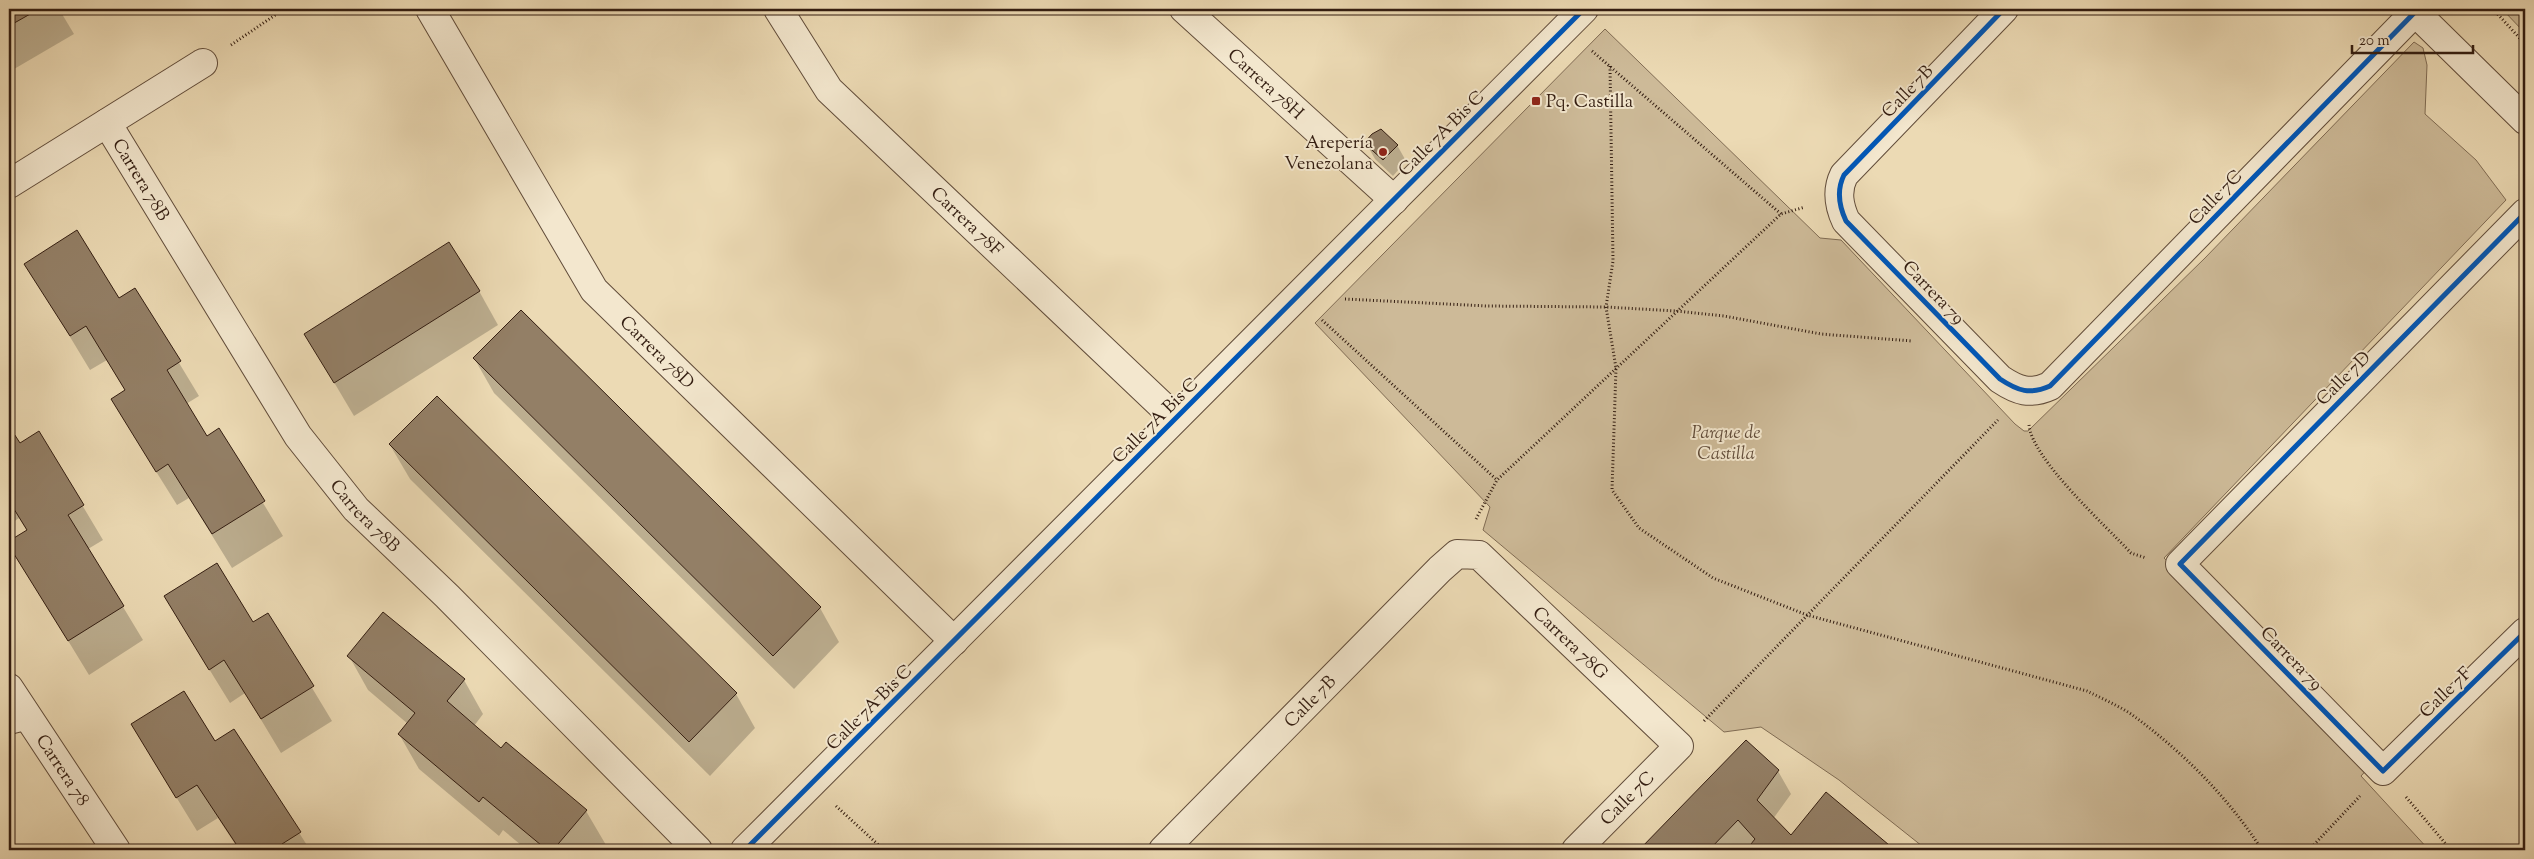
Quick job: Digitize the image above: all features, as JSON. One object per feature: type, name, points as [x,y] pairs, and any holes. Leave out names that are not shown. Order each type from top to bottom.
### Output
[{"type":"street","name":"Carrera 78D","points":[[430,9],[594,290],[954,641]]},
{"type":"street","name":"Carrera 78F","points":[[778,9],[829,90],[1175,418]]},
{"type":"street","name":"Carrera 78H","points":[[1184,9],[1394,200]]},
{"type":"street","name":"Calle 7A Bis C","points":[[745,850],[1584,9]]},
{"type":"street","name":"Calle 7B","points":[[1839,197],[1839,185],[1844,175],[2004,9]]},
{"type":"street","points":[[2417,10],[2525,120]]},
{"type":"street","name":"Calle 7C","points":[[2025,392],[2037,392],[2050,386],[2417,10]]},
{"type":"street","points":[[9,184],[203,63]]},
{"type":"street","name":"Carrera 78B","points":[[107,123],[298,436],[356,509],[447,596],[698,850]]},
{"type":"street","name":"Carrera 79","points":[[1839,197],[1841,210],[1846,222],[2000,379],[2025,392]]},
{"type":"street","name":"Calle 7D","points":[[2180,564],[2525,213]]},
{"type":"street","name":"Calle 7B","points":[[1163,850],[1457,554]]},
{"type":"street","name":"Carrera 78G","points":[[1457,554],[1479,555],[1679,746]]},
{"type":"street","name":"Carrera 79","points":[[2180,564],[2383,771]]},
{"type":"street","name":"Calle 7F","points":[[2383,771],[2525,632]]},
{"type":"street","name":"Carrera 78","points":[[9,688],[19,722],[116,850]]},
{"type":"street","name":"Calle 7C","points":[[1576,850],[1679,746]]},
{"type":"path","points":[[203,63],[284,9]]},
{"type":"path","points":[[2493,9],[2525,44]]},
{"type":"path","points":[[1565,28],[1781,214]]},
{"type":"path","points":[[1610,66],[1613,261],[1606,307],[1616,368],[1612,490],[1639,528],[1713,578],[1807,615],[2087,691],[2129,713],[2188,759],[2248,827],[2262,850]]},
{"type":"path","points":[[1457,554],[1496,480],[1781,214],[1839,197]]},
{"type":"path","points":[[1297,296],[1487,306],[1606,307],[1676,312],[1724,316],[1821,334],[1966,345]]},
{"type":"path","points":[[1297,296],[1496,480]]},
{"type":"path","points":[[2025,392],[2029,433],[2052,468],[2131,553],[2156,562],[2180,564]]},
{"type":"path","points":[[1679,746],[2025,392]]},
{"type":"path","points":[[2309,850],[2383,771],[2452,850]]},
{"type":"path","points":[[812,783],[884,850]]},
{"type":"green space","points":[[2502,9],[2525,9],[2525,33]]},
{"type":"green space","name":"Parque de Castilla","points":[[1605,29],[1820,238],[1841,240],[2015,424],[2024,431],[2028,431],[2205,258],[2414,42],[2423,48],[2427,65],[2425,114],[2476,160],[2506,200],[2164,558],[2371,765],[2361,776],[2429,850],[1927,850],[1839,780],[1761,727],[1724,732],[1483,530],[1490,507],[1315,323]]},
{"type":"building","points":[[9,9],[39,9],[9,26]]},
{"type":"building","name":"Arepería Venezolana","points":[[1381,129],[1398,145],[1383,160],[1364,143],[1372,134]]},
{"type":"building","points":[[77,230],[119,298],[135,288],[181,361],[167,370],[207,436],[219,428],[265,501],[212,534],[168,464],[156,472],[111,399],[125,390],[86,326],[70,336],[24,264]]},
{"type":"building","points":[[449,242],[480,291],[334,383],[304,334]]},
{"type":"building","points":[[521,310],[821,607],[773,656],[473,358]]},
{"type":"building","points":[[437,396],[737,693],[689,742],[389,444]]},
{"type":"building","points":[[9,426],[20,443],[39,431],[84,505],[68,515],[124,606],[68,641],[9,546],[9,541],[27,530],[9,501]]},
{"type":"building","points":[[217,563],[253,622],[268,613],[314,686],[261,719],[224,660],[209,670],[164,596]]},
{"type":"building","points":[[383,612],[465,679],[447,701],[501,748],[506,742],[587,810],[553,850],[547,850],[483,797],[479,802],[398,734],[415,713],[347,656]]},
{"type":"building","points":[[184,691],[215,741],[234,729],[301,832],[282,844],[286,850],[240,850],[197,785],[176,798],[131,724]]},
{"type":"building","points":[[1746,740],[1779,770],[1757,800],[1791,835],[1826,792],[1895,850],[1746,850],[1755,839],[1738,820],[1709,850],[1639,850]]},
{"type":"cycle path","points":[[745,850],[1584,9]]},
{"type":"cycle path","points":[[2004,9],[1844,175],[1839,198],[1846,221],[2000,379],[2018,389],[2030,391],[2050,386],[2418,9]]},
{"type":"cycle path","points":[[2525,213],[2180,564],[2383,771],[2525,632]]},
{"type":"place","name":"Pq. Castilla","points":[[1536,101]]},
{"type":"place","name":"Arepería Venezolana","points":[[1383,152]]}]
